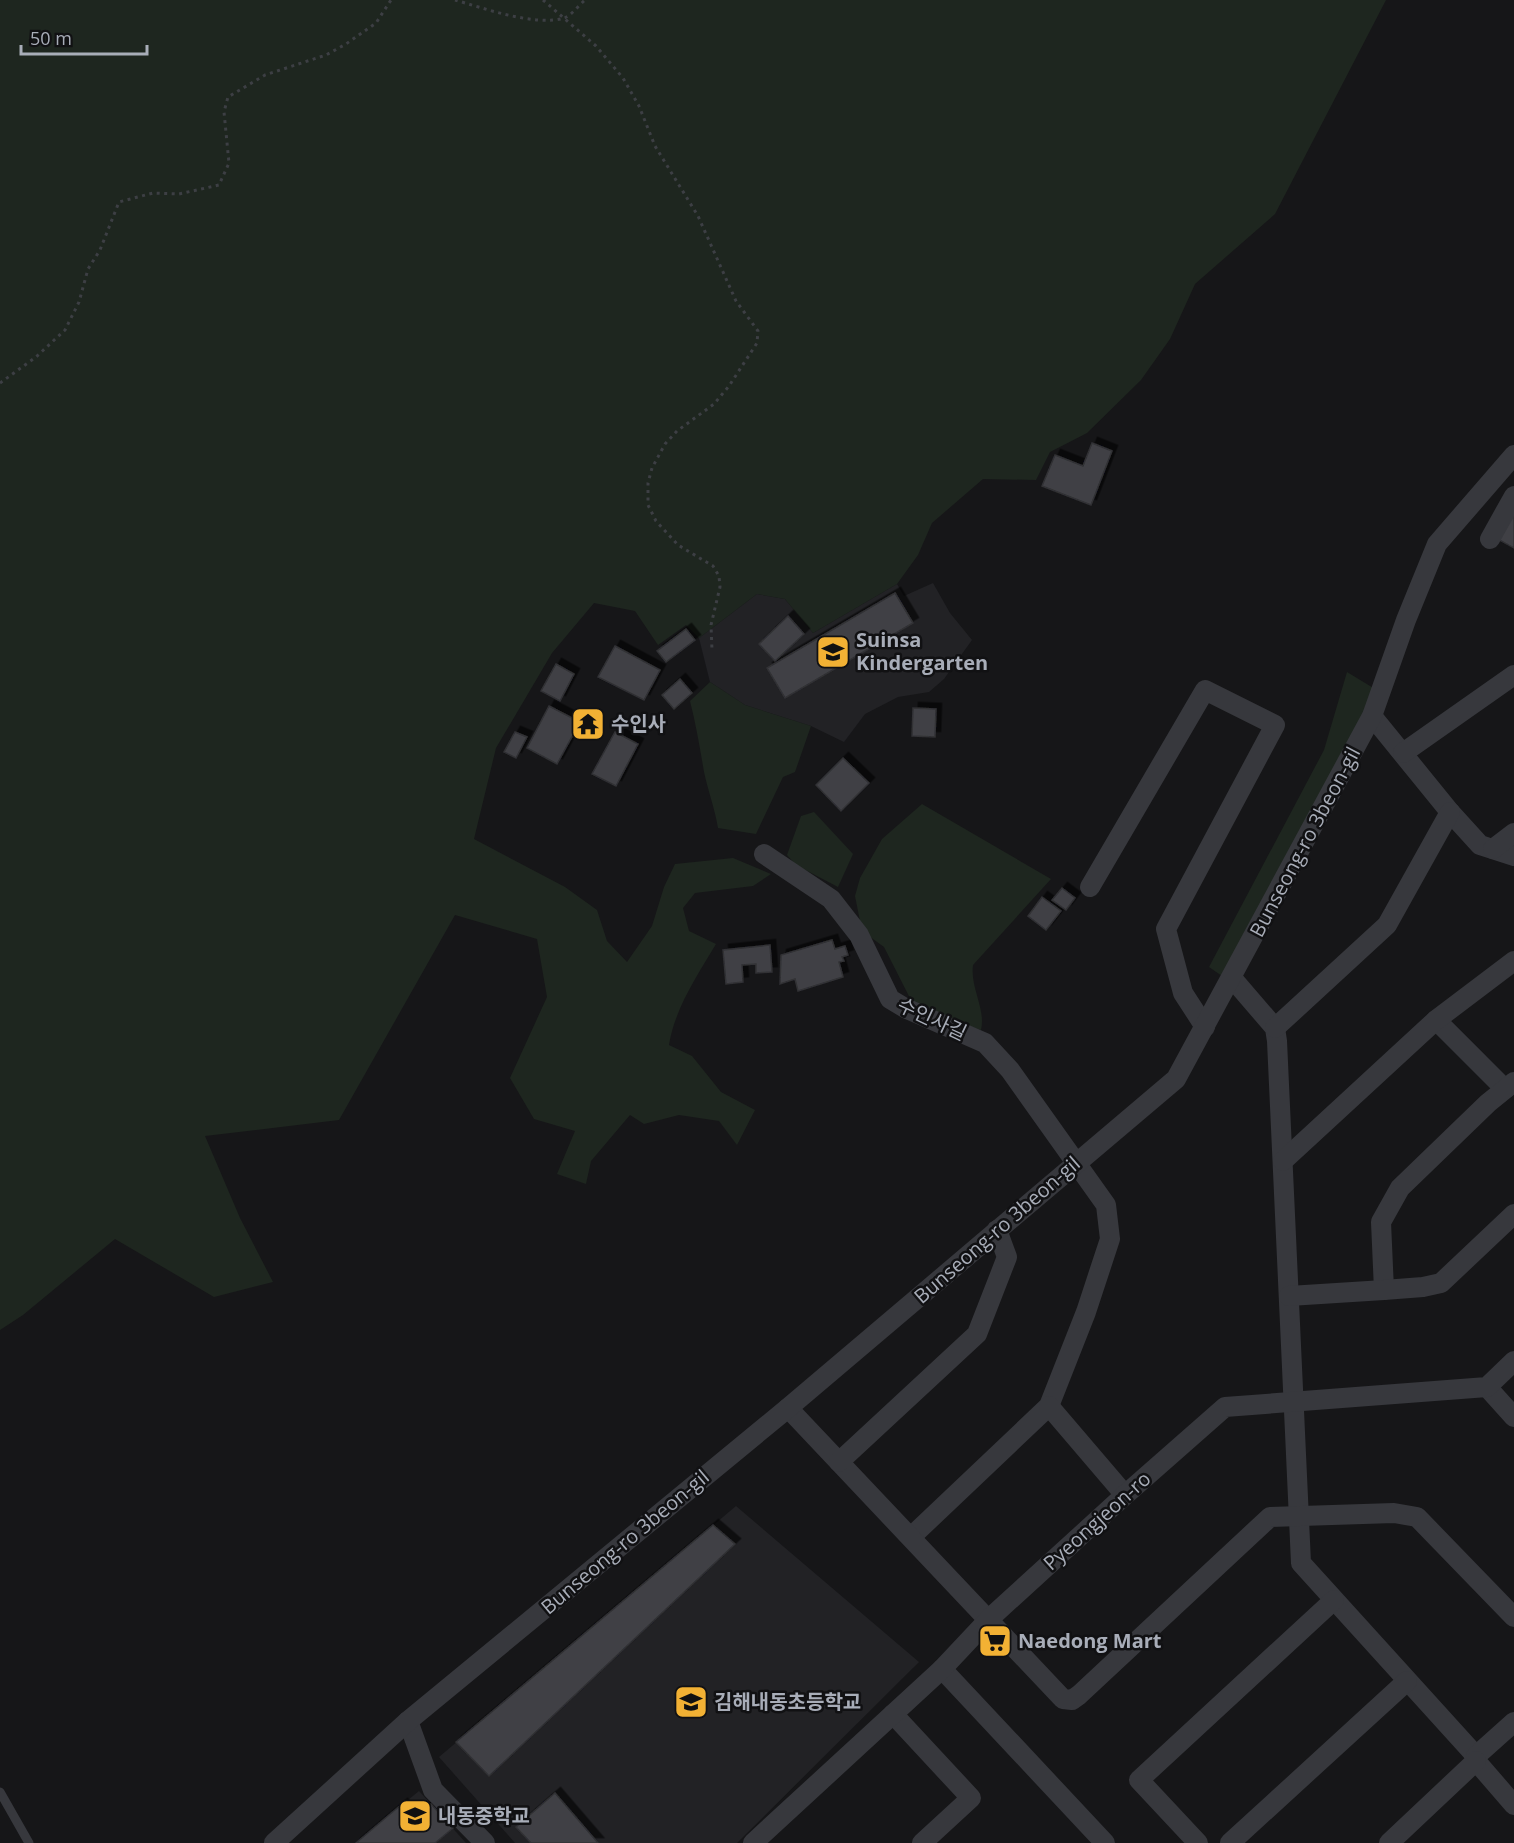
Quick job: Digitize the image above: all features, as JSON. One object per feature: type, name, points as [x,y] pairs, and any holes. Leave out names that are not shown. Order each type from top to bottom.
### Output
[{"type":"street","name":"Bunseong-ro 3beon-gil","points":[[274,1843],[408,1721],[788,1408],[1176,1079],[1372,716],[1406,620],[1437,544],[1514,455]]},
{"type":"street","points":[[1490,539],[1514,495]]},
{"type":"street","points":[[1403,753],[1513,678]]},
{"type":"street","points":[[1090,887],[1205,690],[1275,725],[1166,929],[1183,993],[1205,1027]]},
{"type":"street","points":[[1372,716],[1450,812],[1480,845],[1514,856]]},
{"type":"street","points":[[1275,1028],[1387,926],[1450,812]]},
{"type":"street","points":[[1493,849],[1514,833]]},
{"type":"street","name":"수인사길","points":[[764,854],[831,899],[860,935],[890,999],[905,1008],[985,1043],[1010,1070],[1106,1205],[1110,1239],[1086,1312],[1049,1407]]},
{"type":"street","points":[[1283,1161],[1436,1020],[1514,961]]},
{"type":"street","points":[[1232,978],[1275,1028],[1301,1563],[1476,1759],[1514,1805]]},
{"type":"street","points":[[1384,1290],[1381,1222],[1385,1211],[1400,1188],[1509,1086],[1436,1020]]},
{"type":"street","points":[[1289,1296],[1384,1290],[1441,1283],[1514,1214]]},
{"type":"street","points":[[839,1462],[977,1334],[1007,1257],[997,1230]]},
{"type":"street","points":[[1514,1361],[1487,1387],[1514,1417]]},
{"type":"street","name":"Pyeongjeon-ro","points":[[753,1843],[942,1669],[989,1619],[1225,1407],[1487,1387]]},
{"type":"street","points":[[911,1537],[1049,1407],[1125,1495]]},
{"type":"street","points":[[788,1408],[1063,1699],[1072,1700],[1270,1517],[1394,1513],[1417,1517],[1514,1617]]},
{"type":"street","points":[[1198,1843],[1139,1780],[1334,1600]]},
{"type":"street","points":[[942,1669],[1105,1843]]},
{"type":"street","points":[[1230,1843],[1407,1681]]},
{"type":"street","points":[[893,1714],[971,1798],[922,1843]]},
{"type":"street","points":[[408,1721],[433,1790],[485,1843]]},
{"type":"street","points":[[1389,1843],[1514,1722]]},
{"type":"lane","points":[[0,1792],[29,1843]]},
{"type":"path","points":[[0,383],[36,357],[65,330],[79,302],[88,269],[99,250],[119,202],[153,193],[179,194],[219,185],[229,163],[224,112],[228,97],[265,75],[326,55],[346,44],[376,23],[391,0]]},
{"type":"path","points":[[455,0],[525,18],[566,18],[585,0]]},
{"type":"path","points":[[543,0],[566,18],[610,62],[632,93],[655,146],[698,216],[736,301],[758,331],[757,343],[729,386],[714,404],[677,431],[665,444],[652,468],[648,483],[648,505],[656,521],[678,546],[713,567],[719,576],[720,587],[711,625],[712,650]]},
{"type":"shaded area","points":[[0,0],[1386,0],[1275,214],[1195,284],[1170,339],[1141,380],[1087,433],[1050,452],[1036,480],[983,479],[932,523],[918,555],[897,584],[813,633],[785,599],[757,594],[699,638],[686,625],[658,645],[635,611],[594,603],[552,653],[496,748],[474,839],[565,887],[597,910],[607,941],[627,962],[652,926],[664,887],[675,864],[733,858],[771,874],[753,886],[695,893],[683,908],[689,931],[716,944],[681,1005],[669,1045],[692,1056],[721,1092],[755,1110],[737,1145],[719,1121],[679,1115],[644,1124],[630,1115],[591,1161],[586,1184],[557,1174],[575,1131],[534,1119],[510,1078],[547,997],[537,939],[455,915],[339,1120],[205,1136],[240,1218],[273,1282],[214,1297],[115,1239],[23,1315],[0,1330]]},
{"type":"shaded area","name":"Suinsa Kindergarten","points":[[933,583],[950,613],[972,640],[944,679],[929,692],[898,697],[865,714],[844,742],[811,726],[745,705],[710,682],[699,638],[757,594],[785,599],[813,633],[897,584],[904,596]]},
{"type":"shaded area","points":[[1347,672],[1375,689],[1370,711],[1222,976],[1209,967],[1324,750]]},
{"type":"shaded area","points":[[710,682],[745,705],[811,726],[795,772],[783,777],[756,834],[718,828],[690,701]]},
{"type":"shaded area","points":[[922,804],[1051,879],[973,965],[982,1022],[981,1030],[915,1008],[884,947],[862,931],[855,896],[860,878],[882,839]]},
{"type":"shaded area","points":[[814,812],[853,854],[838,887],[796,865],[787,855],[801,816]]},
{"type":"shaded area","name":"김해내동초등학교","points":[[736,1506],[919,1662],[737,1843],[515,1843],[439,1757]]},
{"type":"shaded area","name":"내동중학교","points":[[419,1791],[466,1843],[356,1843]]},
{"type":"building","points":[[1092,443],[1112,451],[1091,505],[1042,486],[1055,455],[1083,466]]},
{"type":"building","points":[[1514,501],[1514,548],[1494,537]]},
{"type":"building","points":[[895,593],[913,623],[785,698],[767,668]]},
{"type":"building","points":[[788,616],[804,634],[775,661],[759,644]]},
{"type":"building","points":[[686,629],[695,640],[666,662],[657,651]]},
{"type":"building","points":[[615,646],[660,670],[644,700],[598,677]]},
{"type":"building","points":[[556,664],[574,674],[560,701],[541,691]]},
{"type":"building","points":[[680,679],[692,693],[674,709],[662,695]]},
{"type":"building","points":[[549,706],[580,722],[557,764],[527,748]]},
{"type":"building","points":[[913,708],[936,709],[935,737],[912,736]]},
{"type":"building","points":[[515,732],[527,737],[516,758],[504,752]]},
{"type":"building","points":[[615,732],[638,744],[616,786],[592,774]]},
{"type":"building","points":[[843,758],[869,783],[841,811],[816,785]]},
{"type":"building","points":[[1062,888],[1075,898],[1066,910],[1052,900]]},
{"type":"building","points":[[1042,897],[1061,911],[1046,930],[1028,916]]},
{"type":"building","points":[[832,940],[835,949],[845,946],[848,955],[842,957],[844,961],[839,962],[843,977],[798,991],[795,979],[780,984],[781,955]]},
{"type":"building","points":[[770,945],[772,972],[756,973],[756,964],[742,965],[743,982],[726,984],[723,950]]},
{"type":"building","points":[[713,1525],[735,1544],[489,1776],[456,1742]]},
{"type":"building","points":[[555,1793],[598,1843],[531,1843],[516,1827]]},
{"type":"building","name":"내동중학교","points":[[402,1804],[412,1816],[431,1804],[453,1828],[435,1843],[356,1843]]},
{"type":"place","name":"Suinsa Kindergarten","points":[[833,652]]},
{"type":"place","name":"수인사","points":[[588,724]]},
{"type":"place","name":"Naedong Mart","points":[[995,1641]]},
{"type":"place","name":"김해내동초등학교","points":[[691,1702]]},
{"type":"place","name":"내동중학교","points":[[415,1816]]}]
